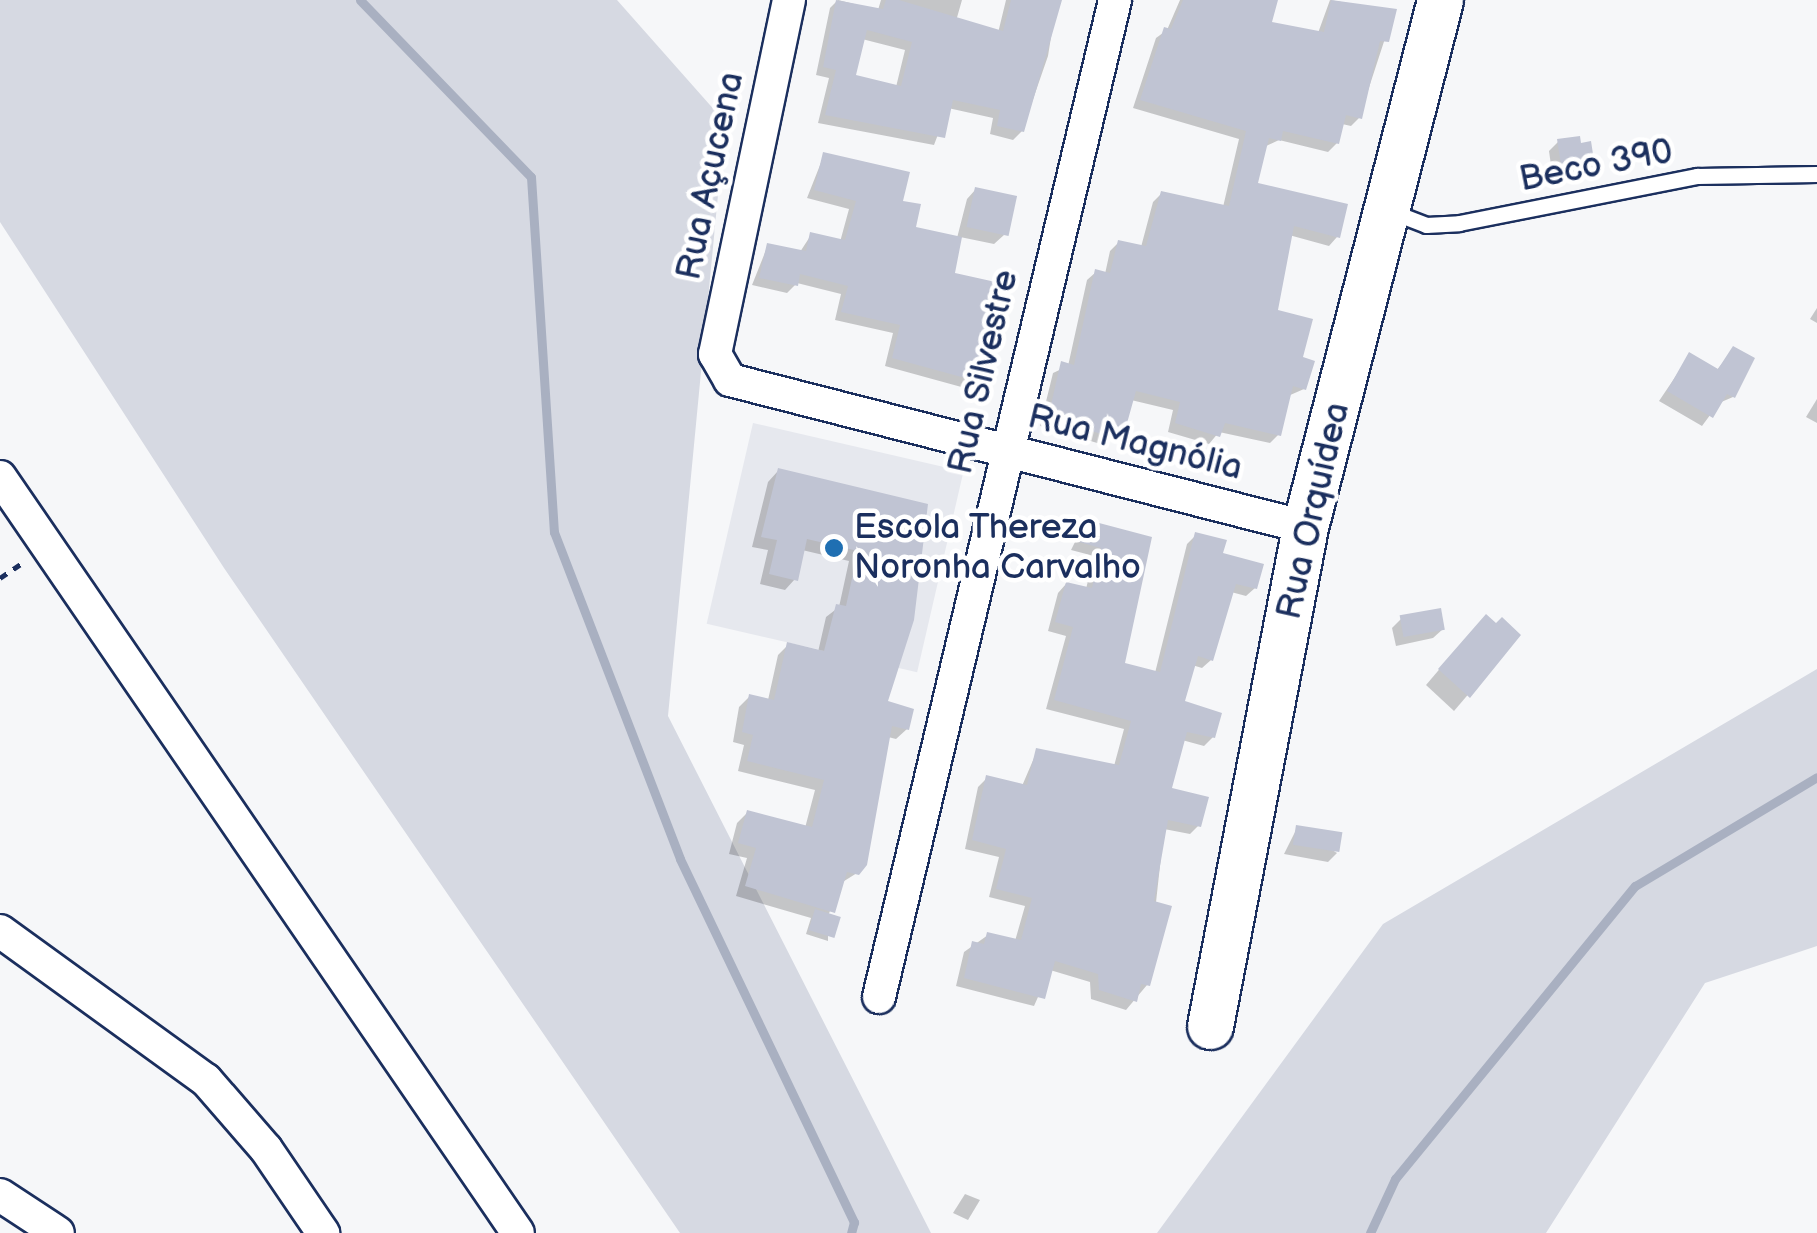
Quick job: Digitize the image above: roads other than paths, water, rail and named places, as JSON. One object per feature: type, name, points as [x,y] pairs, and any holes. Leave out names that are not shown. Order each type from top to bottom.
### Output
[{"type":"street","name":"Rua Açucena","points":[[718,368],[788,0]]},
{"type":"street","name":"Rua Silvestre","points":[[879,996],[1115,0]]},
{"type":"street","name":"Rua Orquídea","points":[[1210,1026],[1305,528],[1390,212],[1440,0]]},
{"type":"street","name":"Rua Magnólia","points":[[718,368],[730,380],[1305,528]]},
{"type":"street","points":[[0,478],[518,1233]]},
{"type":"street","points":[[0,930],[206,1080],[266,1150],[323,1233]]},
{"type":"street","points":[[0,1195],[58,1233]]},
{"type":"lane","name":"Beco 390","points":[[1390,212],[1426,225],[1459,223],[1697,176],[1817,174]]},
{"type":"waterway","points":[[360,0],[531,177],[554,532],[680,859],[854,1222],[851,1233]]},
{"type":"waterway","points":[[1370,1233],[1395,1179],[1635,886],[1817,777]]},
{"type":"place","name":"Escola Thereza Noronha Carvalho","points":[[834,548]]}]
